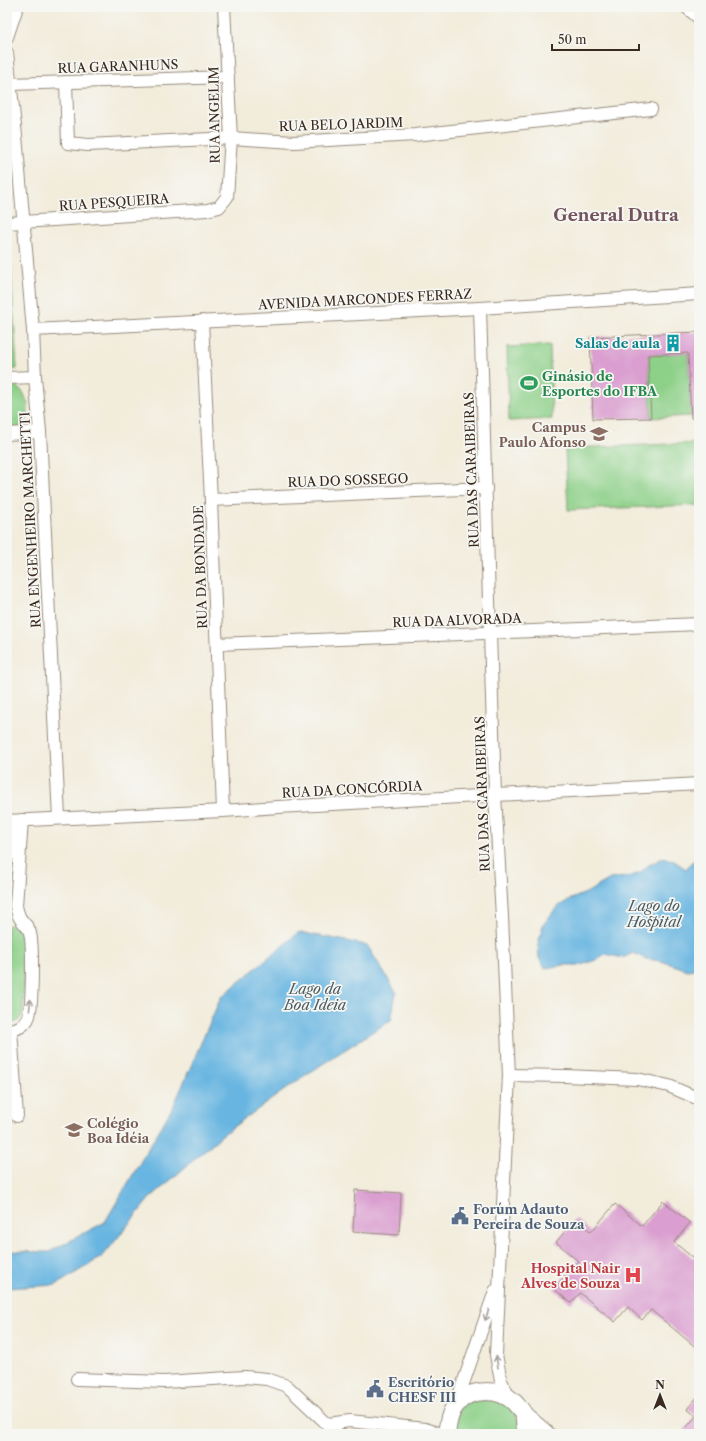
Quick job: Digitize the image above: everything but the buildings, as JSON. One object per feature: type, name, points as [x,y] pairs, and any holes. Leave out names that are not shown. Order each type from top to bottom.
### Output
[{"type":"street","points":[[7,37],[17,7]]},
{"type":"street","name":"RUA ANGELIM","points":[[207,210],[219,207],[227,197],[231,138],[224,7]]},
{"type":"street","points":[[686,7],[699,18]]},
{"type":"street","name":"RUA ENGENHEIRO MARCHETTI","points":[[7,53],[16,136],[33,330],[34,377],[40,432],[59,818]]},
{"type":"street","name":"RUA GARANHUNS","points":[[10,84],[228,77]]},
{"type":"street","name":"RUA BELO JARDIM","points":[[66,82],[68,143],[88,145],[231,138],[294,142],[415,135],[651,109]]},
{"type":"street","name":"RUA PESQUEIRA","points":[[7,223],[207,210]]},
{"type":"street","name":"AVENIDA MARCONDES FERRAZ","points":[[33,330],[480,308],[699,294]]},
{"type":"street","name":"RUA DAS CARAIBEIRAS","points":[[480,308],[491,632],[494,795],[502,917],[509,1075],[496,1355],[501,1381],[510,1399]]},
{"type":"street","name":"RUA DA BONDADE","points":[[202,321],[211,500],[223,811]]},
{"type":"street","points":[[7,378],[34,377]]},
{"type":"street","points":[[7,434],[40,432]]},
{"type":"street","name":"RUA DO SOSSEGO","points":[[211,500],[486,488]]},
{"type":"street","name":"RUA DA ALVORADA","points":[[217,644],[699,624]]},
{"type":"street","name":"RUA DA CONCÓRDIA","points":[[13,821],[223,811],[699,784]]},
{"type":"street","points":[[7,914],[11,909],[14,849],[13,821]]},
{"type":"street","points":[[13,821],[16,906],[19,917],[29,930],[32,942],[31,1004],[29,1017],[23,1026],[9,1029],[17,1116]]},
{"type":"street","points":[[509,1075],[637,1079],[669,1086],[699,1098]]},
{"type":"street","points":[[328,1424],[350,1420],[444,1432],[456,1405],[500,1278]]},
{"type":"street","points":[[77,1379],[164,1382],[245,1377],[267,1379],[287,1386],[338,1434]]},
{"type":"street","points":[[456,1405],[465,1397],[476,1392],[488,1391],[500,1393],[510,1399],[520,1408],[524,1415],[546,1434]]},
{"type":"street","points":[[524,1415],[526,1434]]},
{"type":"green space","points":[[7,234],[9,235],[17,369],[7,370]]},
{"type":"green space","name":"Ginásio de Esportes do IFBA","points":[[550,345],[552,419],[509,421],[507,347]]},
{"type":"green space","points":[[688,353],[691,416],[651,418],[648,355]]},
{"type":"green space","points":[[7,384],[13,384],[23,392],[28,404],[28,416],[22,428],[7,429]]},
{"type":"green space","points":[[699,443],[699,505],[568,510],[565,448]]},
{"type":"green space","points":[[7,925],[17,927],[25,934],[23,1014],[17,1022],[12,1023],[7,1023]]},
{"type":"green space","points":[[508,1399],[525,1434],[449,1434],[463,1401]]},
{"type":"water","name":"Lago do Hospital","points":[[663,858],[674,861],[686,869],[693,861],[699,858],[699,968],[688,970],[661,961],[646,959],[633,953],[623,958],[605,954],[596,960],[581,965],[564,965],[545,968],[539,958],[538,944],[543,925],[557,907],[610,879],[632,876],[641,872],[647,866]]},
{"type":"water","name":"Lago da Boa Ideia","points":[[299,932],[367,945],[396,992],[391,1020],[304,1076],[222,1135],[149,1199],[103,1256],[56,1285],[7,1288],[7,1251],[49,1252],[105,1222],[174,1105],[221,997]]},
{"type":"place","name":"Salas de aula","points":[[673,343]]},
{"type":"place","name":"Ginásio de Esportes do IFBA","points":[[529,383]]},
{"type":"place","name":"Campus Paulo Afonso","points":[[599,434]]},
{"type":"place","name":"Colégio Boa Idéia","points":[[74,1130]]},
{"type":"place","name":"Forúm Adauto Pereira de Souza","points":[[460,1216]]},
{"type":"place","name":"Hospital Nair Alves de Souza","points":[[633,1275]]},
{"type":"place","name":"Escritório CHESF III","points":[[375,1389]]},
{"type":"district","name":"General Dutra","points":[[616,215]]}]
